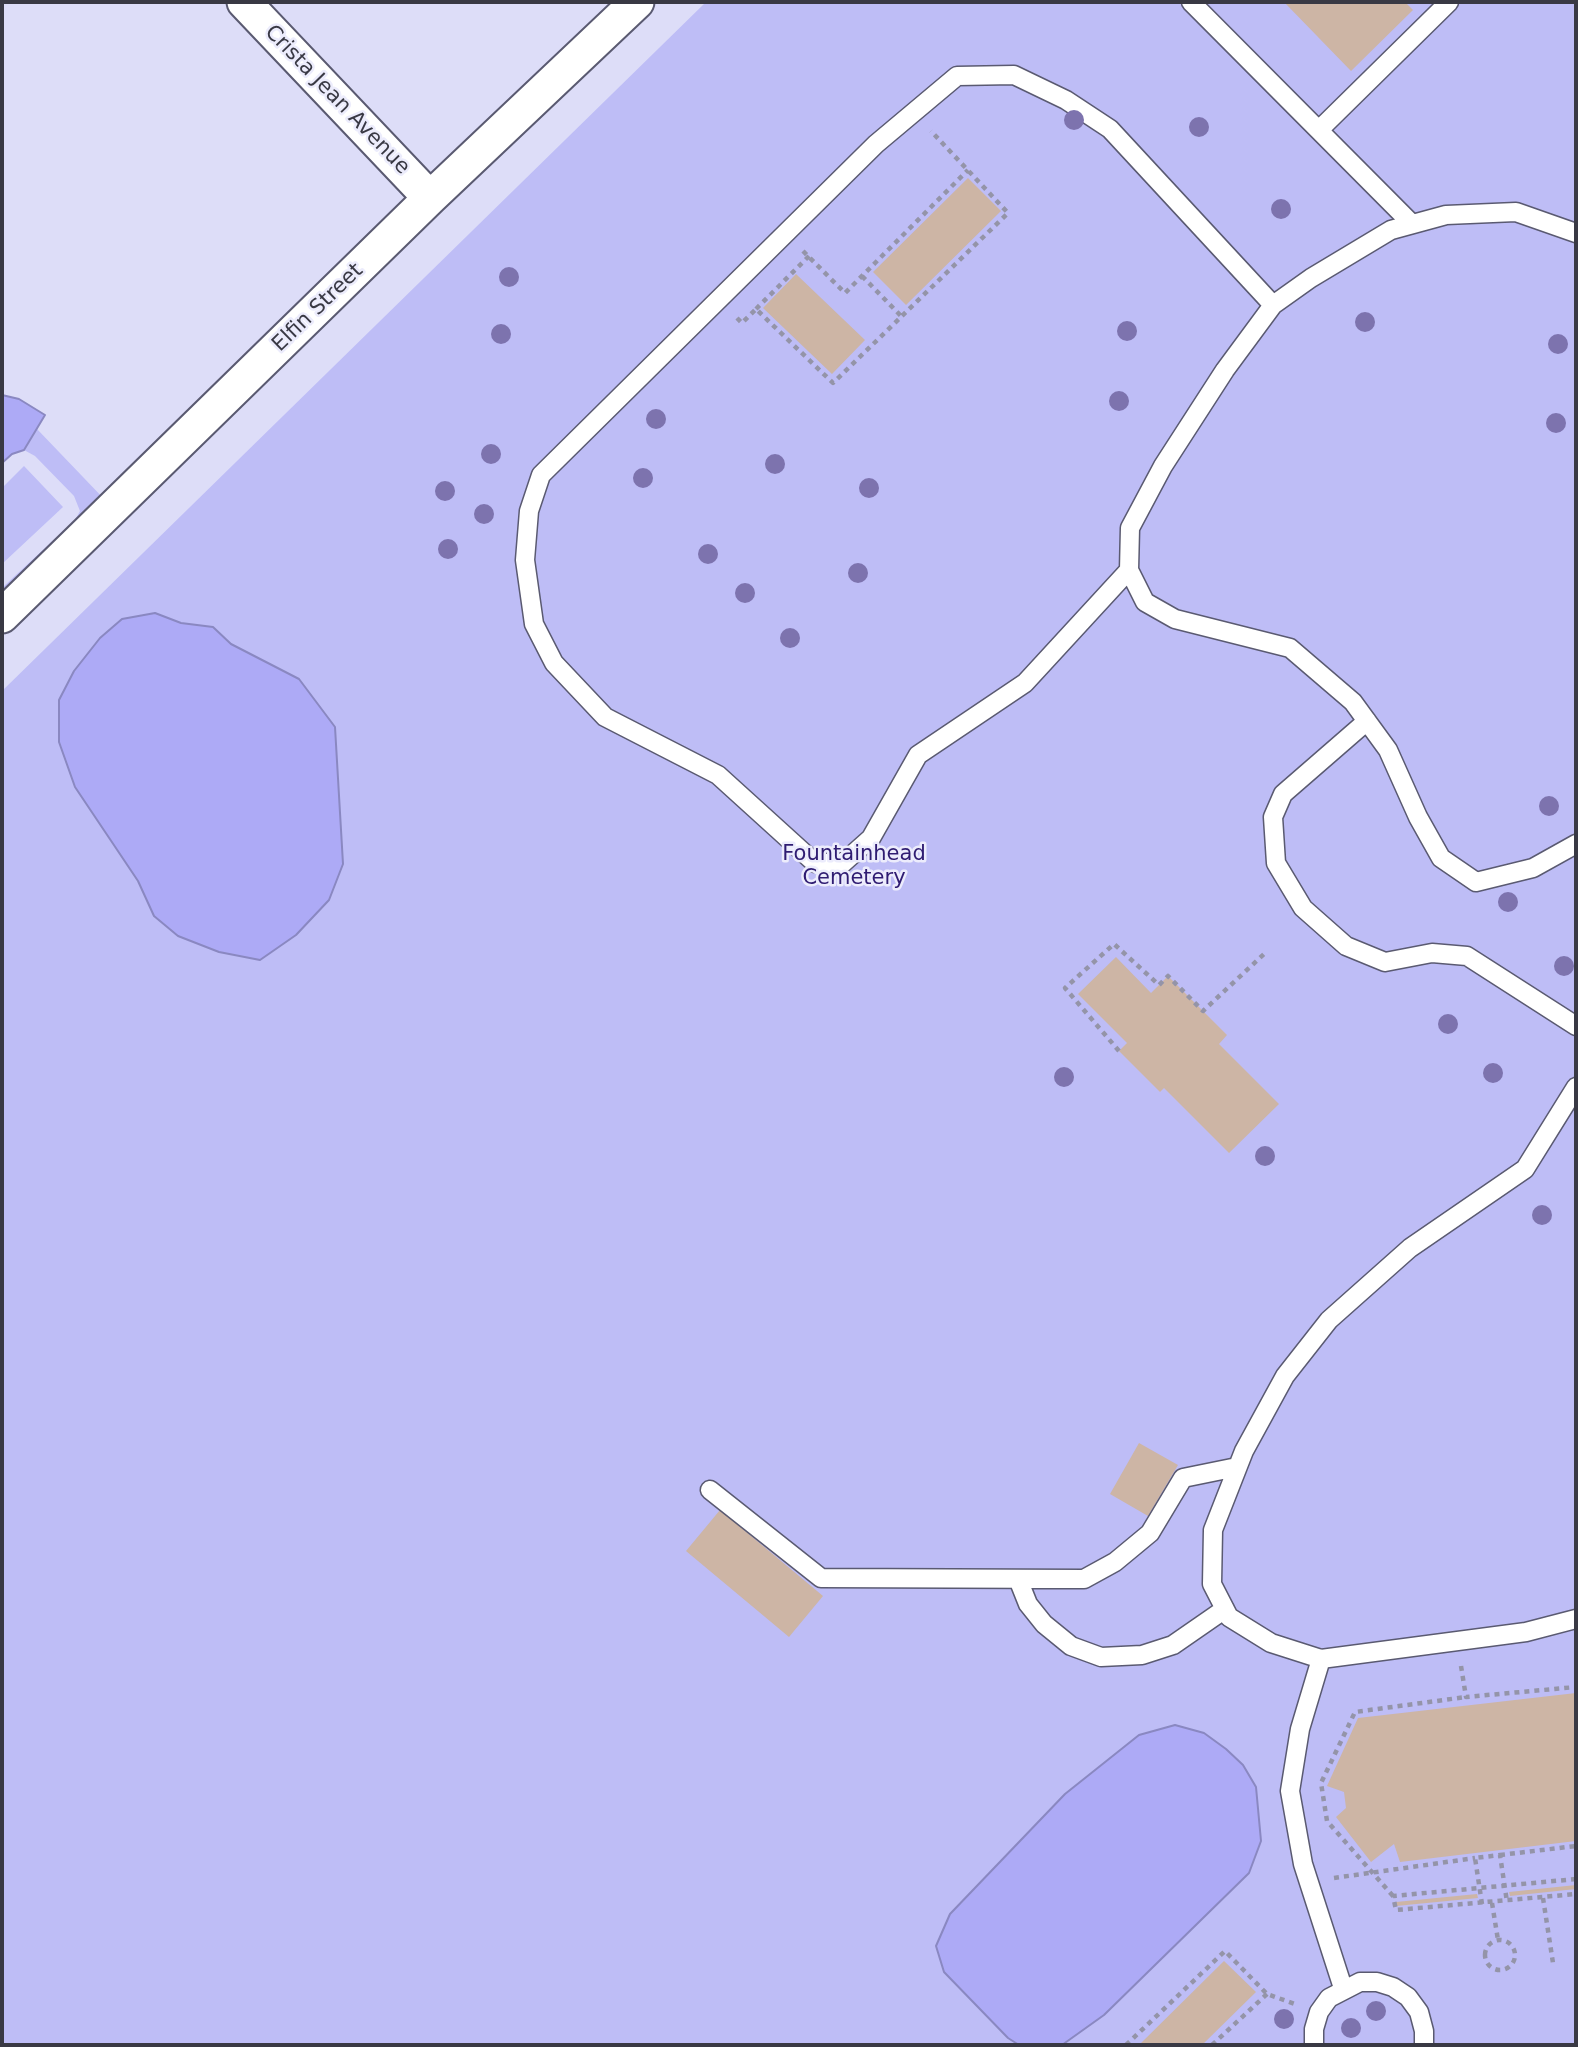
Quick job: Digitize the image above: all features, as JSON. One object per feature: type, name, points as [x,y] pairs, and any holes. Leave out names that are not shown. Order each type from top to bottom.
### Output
[{"type":"street","name":"Crista Jean Avenue","points":[[244,2],[430,198]]},
{"type":"street","name":"Elfin Street","points":[[2,616],[430,198],[637,2]]},
{"type":"lane","points":[[1191,2],[1412,224]]},
{"type":"lane","points":[[1319,130],[1449,2]]},
{"type":"lane","points":[[1129,570],[1025,683],[918,755],[871,838],[843,863],[815,863],[718,775],[605,717],[554,663],[534,624],[525,560],[529,511],[541,475],[876,144],[957,76],[1014,75],[1066,100],[1110,130],[1273,306]]},
{"type":"lane","points":[[1576,233],[1516,212],[1446,215],[1391,230],[1311,278],[1273,306],[1226,370],[1163,466],[1130,528],[1129,570],[1145,602],[1175,620],[1290,648],[1353,702],[1388,750],[1418,817],[1441,858],[1476,882],[1533,868],[1576,844]]},
{"type":"lane","points":[[1367,721],[1283,794],[1273,817],[1276,863],[1303,908],[1346,946],[1385,962],[1432,953],[1467,956],[1576,1026]]},
{"type":"lane","points":[[1576,1087],[1525,1169],[1410,1248],[1329,1320],[1286,1376],[1237,1467],[1213,1530],[1212,1584],[1229,1617],[1271,1643],[1321,1659],[1526,1632],[1576,1619]]},
{"type":"lane","points":[[710,1490],[821,1578],[1084,1579],[1115,1562],[1150,1534],[1183,1478],[1237,1467]]},
{"type":"lane","points":[[1018,1578],[1028,1604],[1044,1624],[1072,1646],[1101,1657],[1142,1656],[1173,1645],[1224,1609]]},
{"type":"lane","points":[[1321,1659],[1300,1729],[1290,1791],[1309,1882],[1343,1988]]},
{"type":"lane","points":[[1314,2045],[1314,2029],[1319,2012],[1329,1998],[1343,1988],[1360,1982],[1377,1982],[1393,1987],[1408,1997],[1419,2012],[1424,2031],[1423,2045]]},
{"type":"path","points":[[756,309],[833,383],[1008,214],[914,112]]},
{"type":"path","points":[[786,233],[845,293],[968,170]]},
{"type":"path","points":[[719,299],[742,323],[808,256]]},
{"type":"path","points":[[862,276],[902,317]]},
{"type":"path","points":[[1119,1051],[1065,988],[1114,944],[1159,985],[1168,975],[1203,1011],[1264,954]]},
{"type":"path","points":[[1457,1642],[1466,1697]]},
{"type":"path","points":[[1576,1687],[1466,1697],[1355,1712],[1321,1783],[1327,1821],[1393,1896],[1396,1910],[1576,1894]]},
{"type":"path","points":[[1309,1882],[1576,1846]]},
{"type":"path","points":[[1500,1855],[1507,1902]]},
{"type":"path","points":[[1475,1858],[1482,1904]]},
{"type":"path","points":[[1393,1896],[1576,1879]]},
{"type":"path","points":[[1543,1898],[1553,1964]]},
{"type":"path","points":[[1492,1903],[1498,1940]]},
{"type":"path","points":[[1498,1940],[1508,1942],[1515,1954],[1512,1963],[1504,1970],[1494,1969],[1485,1957],[1486,1948],[1498,1940]]},
{"type":"path","points":[[1126,2045],[1225,1951],[1267,1994],[1212,2045]]},
{"type":"green space","name":"Fountainhead Cemetery","points":[[706,2],[1576,2],[1576,2045],[2,2045],[2,691]]},
{"type":"green space","points":[[37,429],[106,501],[2,631],[2,588],[75,520],[80,511],[74,496],[35,456],[24,450]]},
{"type":"green space","points":[[24,466],[63,507],[2,564],[2,488]]},
{"type":"shaded area","points":[[2,395],[19,399],[45,415],[24,450],[12,454],[2,463]]},
{"type":"shaded area","points":[[155,613],[181,623],[213,627],[231,644],[299,679],[335,727],[343,864],[329,900],[296,935],[260,960],[219,952],[178,936],[154,916],[138,881],[75,787],[59,742],[59,700],[74,671],[100,638],[122,619]]},
{"type":"shaded area","points":[[1175,1725],[1204,1733],[1226,1749],[1243,1765],[1256,1787],[1261,1841],[1249,1873],[1104,2015],[1062,2045],[1019,2045],[1008,2038],[944,1972],[936,1946],[950,1914],[1065,1794],[1139,1735]]},
{"type":"building","points":[[1284,2],[1405,2],[1413,10],[1351,71]]},
{"type":"building","points":[[968,178],[1001,211],[906,305],[873,272]]},
{"type":"building","points":[[796,274],[865,340],[832,374],[763,308]]},
{"type":"building","points":[[1116,957],[1151,993],[1168,976],[1227,1035],[1219,1044],[1279,1104],[1229,1153],[1164,1088],[1160,1092],[1119,1051],[1127,1043],[1078,994]]},
{"type":"building","points":[[1139,1443],[1178,1465],[1148,1516],[1110,1494]]},
{"type":"building","points":[[720,1510],[823,1596],[789,1637],[686,1551]]},
{"type":"building","points":[[1576,1693],[1576,1841],[1400,1862],[1394,1844],[1371,1862],[1336,1817],[1346,1808],[1344,1792],[1327,1786],[1358,1718]]},
{"type":"building","points":[[1576,1885],[1576,1889],[1510,1896],[1509,1892]]},
{"type":"building","points":[[1477,1894],[1478,1898],[1396,1906],[1396,1902]]},
{"type":"building","points":[[1224,1961],[1256,1992],[1202,2045],[1139,2045]]}]
